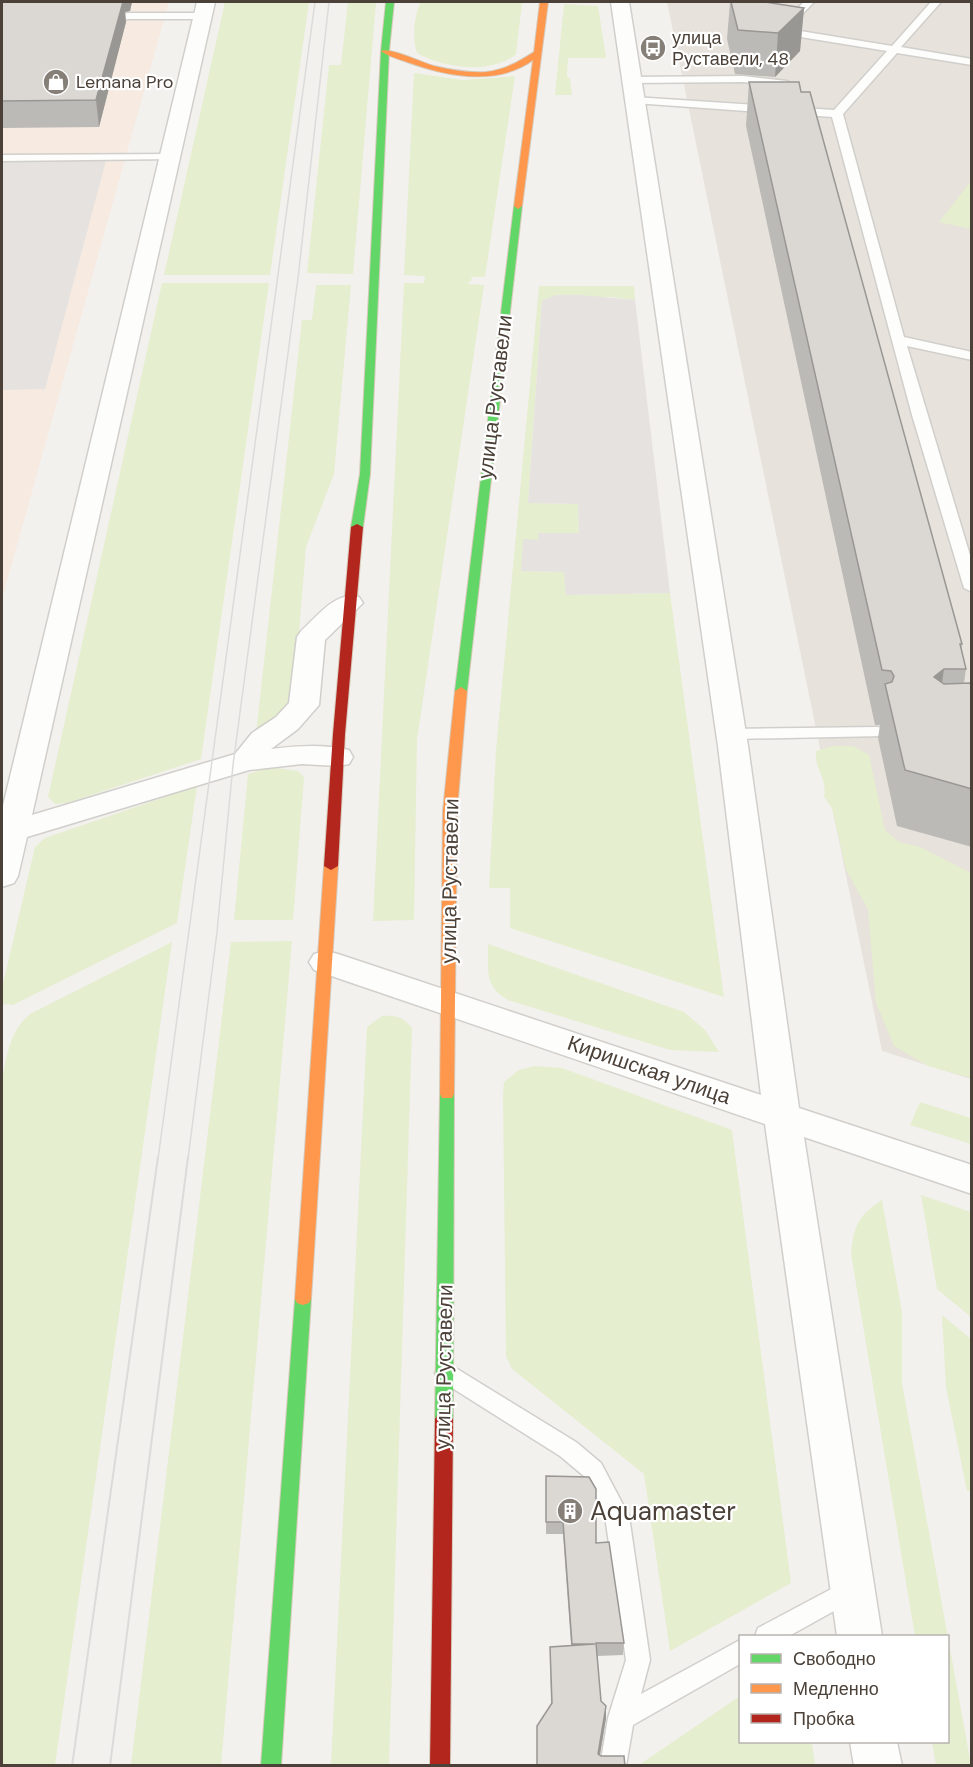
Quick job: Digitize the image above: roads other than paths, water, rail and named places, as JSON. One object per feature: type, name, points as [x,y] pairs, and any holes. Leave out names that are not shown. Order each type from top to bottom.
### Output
[{"type":"main road","points":[[272,1766],[349,603],[353,552],[365,474],[385,51],[390,2]]},
{"type":"main road","name":"улица Руставели","points":[[440,1766],[450,811],[454,745],[508,282],[544,2]]},
{"type":"main road","points":[[385,51],[432,69],[474,73],[517,66],[538,53]]},
{"type":"street","points":[[620,2],[731,734],[782,1114],[860,1635]]},
{"type":"street","points":[[2,876],[7,832],[205,9]]},
{"type":"street","points":[[246,761],[263,739],[286,723],[304,705],[311,637],[349,603]]},
{"type":"street","points":[[7,832],[246,761],[302,755],[338,757]]},
{"type":"street","name":"Киришская улица","points":[[326,962],[972,1180]]},
{"type":"street","points":[[874,1743],[878,1766]]},
{"type":"lane","points":[[809,2],[780,31],[972,62]]},
{"type":"lane","points":[[837,114],[936,2]]},
{"type":"lane","points":[[88,21],[110,21],[128,16],[205,9]]},
{"type":"lane","points":[[102,11],[112,11],[128,16]]},
{"type":"lane","points":[[633,90],[742,79],[787,84]]},
{"type":"lane","points":[[633,90],[837,114]]},
{"type":"lane","points":[[837,114],[919,416],[972,588]]},
{"type":"lane","points":[[2,158],[171,157]]},
{"type":"lane","points":[[898,340],[972,356]]},
{"type":"lane","points":[[731,734],[877,732]]},
{"type":"lane","points":[[444,1372],[568,1449],[593,1470],[617,1516],[638,1660],[621,1718],[613,1766]]},
{"type":"lane","points":[[769,1635],[853,1588]]},
{"type":"lane","points":[[621,1718],[739,1652]]},
{"type":"tram line","points":[[158,1159],[315,2]]},
{"type":"tram line","points":[[188,1159],[217,932],[233,765],[298,278],[329,2]]},
{"type":"tram line","points":[[72,1766],[158,1157]]},
{"type":"tram line","points":[[110,1766],[188,1157]]},
{"type":"place","name":"улица Руставели, 48","points":[[653,48]]},
{"type":"place","name":"Lemana Pro","points":[[56,82]]},
{"type":"place","name":"Aquamaster","points":[[570,1511]]}]
